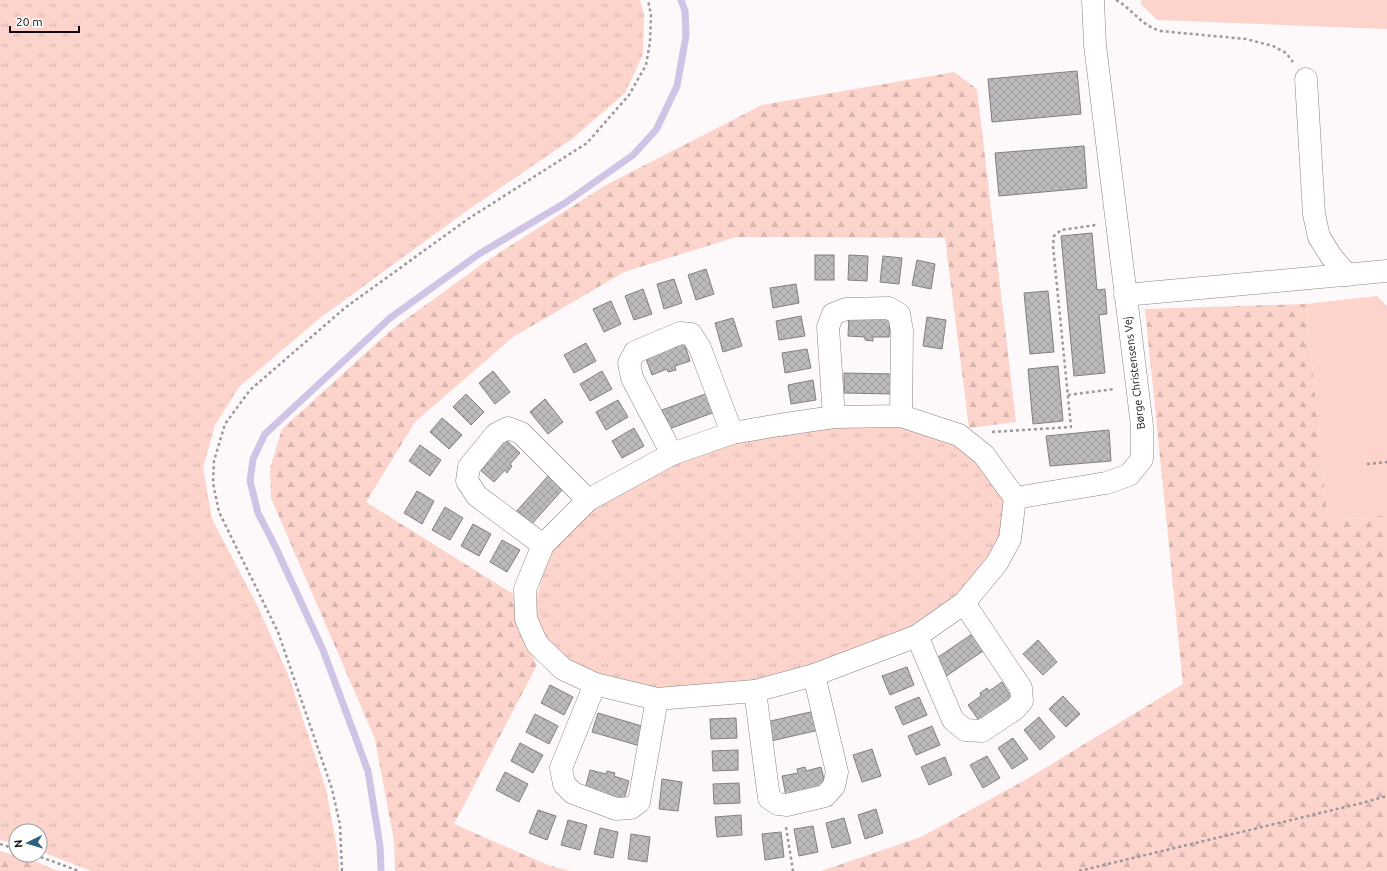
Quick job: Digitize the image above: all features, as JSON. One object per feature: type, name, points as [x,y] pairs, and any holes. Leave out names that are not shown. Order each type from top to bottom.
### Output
[{"type":"street","name":"Børge Christensens Vej","points":[[1015,498],[1106,483],[1129,475],[1142,458],[1142,426],[1095,45],[1093,0]]},
{"type":"street","points":[[1306,80],[1314,214],[1320,238],[1347,275]]},
{"type":"street","points":[[1125,295],[1387,271]]},
{"type":"street","points":[[834,417],[828,327],[833,314],[846,309],[861,308],[889,308],[899,314],[902,331],[901,416]]},
{"type":"street","points":[[672,454],[632,378],[629,363],[635,352],[680,333],[691,334],[700,348],[732,433]]},
{"type":"street","points":[[901,416],[959,435],[984,456],[1015,498],[1010,539],[997,564],[964,603],[917,636],[814,675],[755,691],[657,699],[595,684],[562,669],[537,644],[526,619],[525,589],[543,545],[588,500],[672,454],[732,433],[834,417],[901,416]]},
{"type":"street","points":[[543,545],[477,496],[467,481],[469,467],[496,434],[508,428],[521,433],[588,500]]},
{"type":"street","points":[[917,636],[953,720],[965,730],[982,731],[1015,709],[1022,701],[1021,688],[964,603]]},
{"type":"street","points":[[755,691],[769,798],[778,804],[787,805],[825,796],[834,786],[837,772],[814,675]]},
{"type":"street","points":[[595,684],[561,768],[564,784],[573,793],[616,809],[631,808],[638,802],[657,699]]},
{"type":"path","points":[[342,871],[340,825],[332,789],[278,632],[219,512],[213,483],[214,461],[225,424],[250,390],[346,307],[468,218],[588,143],[630,95],[646,65],[651,28],[651,15],[648,0]]},
{"type":"path","points":[[1116,0],[1123,4],[1146,25],[1160,31],[1246,40],[1273,46],[1286,53],[1301,71],[1306,80]]},
{"type":"path","points":[[959,435],[1071,426],[1053,246],[1054,236],[1061,230],[1116,223]]},
{"type":"path","points":[[1068,395],[1137,386]]},
{"type":"path","points":[[1367,464],[1387,462]]},
{"type":"path","points":[[1079,871],[1387,796]]},
{"type":"path","points":[[787,805],[785,822],[793,871]]},
{"type":"path","points":[[48,860],[79,871]]},
{"type":"green space","points":[[0,0],[640,0],[644,14],[643,54],[625,93],[572,139],[465,212],[320,318],[240,386],[215,425],[203,468],[212,519],[258,607],[289,677],[326,789],[338,853],[339,871],[91,871],[48,854],[48,823],[8,823],[8,842],[0,840]]},
{"type":"green space","points":[[1141,0],[1387,0],[1387,29],[1157,20],[1141,4]]},
{"type":"green space","points":[[954,72],[977,89],[1016,422],[969,428],[945,238],[736,237],[624,272],[513,337],[415,422],[366,502],[513,594],[518,630],[537,665],[454,824],[548,865],[570,871],[395,871],[394,841],[375,739],[271,498],[270,468],[282,429],[391,330],[485,262],[606,185],[762,105]]},
{"type":"green space","points":[[1377,296],[1387,306],[1387,515],[1328,522],[1306,304]]},
{"type":"green space","points":[[1306,304],[1328,522],[1387,515],[1387,871],[821,871],[921,837],[1027,779],[1183,684],[1145,309]]},
{"type":"green space","points":[[835,426],[901,427],[955,441],[980,461],[1008,499],[1007,534],[960,597],[914,631],[754,686],[659,692],[596,680],[541,642],[532,617],[549,549],[592,505],[674,461],[735,440]]},
{"type":"green space","points":[[0,851],[8,853],[8,863],[39,863],[58,871],[0,871]]},
{"type":"building","points":[[1077,71],[1081,114],[992,122],[988,79]]},
{"type":"building","points":[[1084,146],[1087,188],[999,196],[995,153]]},
{"type":"building","points":[[1092,233],[1097,290],[1105,289],[1107,314],[1099,315],[1105,373],[1074,376],[1061,236]]},
{"type":"building","points":[[815,255],[834,255],[834,280],[815,280]]},
{"type":"building","points":[[849,255],[868,256],[867,281],[848,280]]},
{"type":"building","points":[[883,256],[902,258],[899,284],[880,282]]},
{"type":"building","points":[[917,260],[935,264],[931,289],[912,285]]},
{"type":"building","points":[[706,269],[714,294],[696,300],[688,275]]},
{"type":"building","points":[[674,279],[682,303],[664,309],[657,284]]},
{"type":"building","points":[[796,284],[799,303],[773,308],[770,288]]},
{"type":"building","points":[[643,289],[652,314],[634,320],[625,296]]},
{"type":"building","points":[[1048,291],[1054,352],[1030,354],[1024,293]]},
{"type":"building","points":[[611,301],[621,324],[604,332],[593,309]]},
{"type":"building","points":[[801,316],[805,336],[779,340],[776,321]]},
{"type":"building","points":[[849,316],[890,317],[889,337],[873,337],[873,341],[865,340],[865,337],[848,336]]},
{"type":"building","points":[[927,317],[946,320],[942,349],[923,346]]},
{"type":"building","points":[[733,318],[742,346],[723,352],[715,323]]},
{"type":"building","points":[[684,342],[690,361],[675,366],[676,370],[668,372],[667,369],[652,375],[645,356]]},
{"type":"building","points":[[586,343],[596,361],[574,373],[564,355]]},
{"type":"building","points":[[807,349],[811,368],[785,373],[782,353]]},
{"type":"building","points":[[1058,366],[1063,421],[1033,424],[1028,369]]},
{"type":"building","points":[[493,371],[510,392],[495,404],[479,383]]},
{"type":"building","points":[[602,371],[612,389],[590,401],[580,384]]},
{"type":"building","points":[[844,373],[893,374],[893,394],[844,393]]},
{"type":"building","points":[[813,380],[816,400],[791,404],[788,385]]},
{"type":"building","points":[[708,393],[715,412],[669,429],[662,410]]},
{"type":"building","points":[[466,394],[484,412],[471,425],[453,407]]},
{"type":"building","points":[[545,399],[563,422],[548,434],[530,412]]},
{"type":"building","points":[[618,400],[628,417],[606,430],[596,412]]},
{"type":"building","points":[[442,418],[462,435],[449,449],[430,432]]},
{"type":"building","points":[[634,428],[644,446],[622,458],[612,441]]},
{"type":"building","points":[[1109,430],[1111,461],[1050,466],[1046,436]]},
{"type":"building","points":[[505,439],[520,453],[510,464],[512,466],[507,473],[505,470],[494,482],[479,469]]},
{"type":"building","points":[[420,445],[441,460],[430,476],[409,461]]},
{"type":"building","points":[[548,476],[563,489],[530,526],[515,513]]},
{"type":"building","points":[[417,491],[434,501],[422,524],[404,513]]},
{"type":"building","points":[[445,507],[463,518],[450,540],[432,530]]},
{"type":"building","points":[[473,524],[491,534],[479,556],[461,546]]},
{"type":"building","points":[[502,540],[520,550],[507,572],[490,562]]},
{"type":"building","points":[[975,632],[986,649],[945,677],[934,660]]},
{"type":"building","points":[[1038,640],[1057,662],[1043,675],[1023,654]]},
{"type":"building","points":[[907,667],[914,685],[890,695],[882,676]]},
{"type":"building","points":[[1002,682],[1013,700],[980,722],[968,705],[981,696],[980,693],[987,688],[989,691]]},
{"type":"building","points":[[550,685],[573,697],[564,715],[541,703]]},
{"type":"building","points":[[1063,696],[1080,714],[1066,727],[1049,709]]},
{"type":"building","points":[[919,697],[927,715],[903,725],[895,707]]},
{"type":"building","points":[[815,711],[819,730],[771,741],[766,722]]},
{"type":"building","points":[[598,713],[645,727],[640,746],[592,732]]},
{"type":"building","points":[[535,714],[558,726],[549,744],[526,732]]},
{"type":"building","points":[[1039,717],[1055,737],[1040,750],[1024,730]]},
{"type":"building","points":[[736,718],[737,738],[711,739],[710,719]]},
{"type":"building","points":[[932,726],[940,745],[916,755],[908,736]]},
{"type":"building","points":[[1013,738],[1028,759],[1012,769],[998,748]]},
{"type":"building","points":[[520,743],[543,755],[533,773],[511,761]]},
{"type":"building","points":[[872,749],[881,776],[862,782],[853,755]]},
{"type":"building","points":[[738,750],[738,770],[713,771],[712,751]]},
{"type":"building","points":[[987,756],[1000,778],[983,788],[970,765]]},
{"type":"building","points":[[945,757],[952,775],[929,785],[921,767]]},
{"type":"building","points":[[805,767],[806,771],[821,767],[826,787],[786,796],[782,776],[798,773],[797,769]]},
{"type":"building","points":[[590,770],[606,774],[607,771],[615,773],[614,776],[629,781],[624,800],[585,789]]},
{"type":"building","points":[[505,772],[528,784],[519,802],[496,790]]},
{"type":"building","points":[[662,779],[682,782],[678,811],[659,809]]},
{"type":"building","points":[[739,783],[740,803],[714,804],[713,784]]},
{"type":"building","points":[[876,809],[883,833],[865,839],[858,815]]},
{"type":"building","points":[[538,810],[556,816],[547,840],[529,833]]},
{"type":"building","points":[[741,815],[742,835],[717,837],[715,817]]},
{"type":"building","points":[[844,818],[851,843],[832,848],[826,823]]},
{"type":"building","points":[[568,820],[587,825],[580,850],[561,845]]},
{"type":"building","points":[[813,826],[818,852],[799,856],[794,829]]},
{"type":"building","points":[[600,828],[618,832],[613,858],[594,854]]},
{"type":"building","points":[[781,832],[784,857],[765,860],[762,834]]},
{"type":"building","points":[[631,834],[650,837],[647,862],[628,859]]},
{"type":"waterway","points":[[381,871],[380,846],[368,771],[323,650],[275,546],[258,513],[250,481],[253,459],[265,434],[390,318],[479,254],[565,203],[633,155],[656,130],[677,86],[686,36],[685,11],[681,0]]}]
